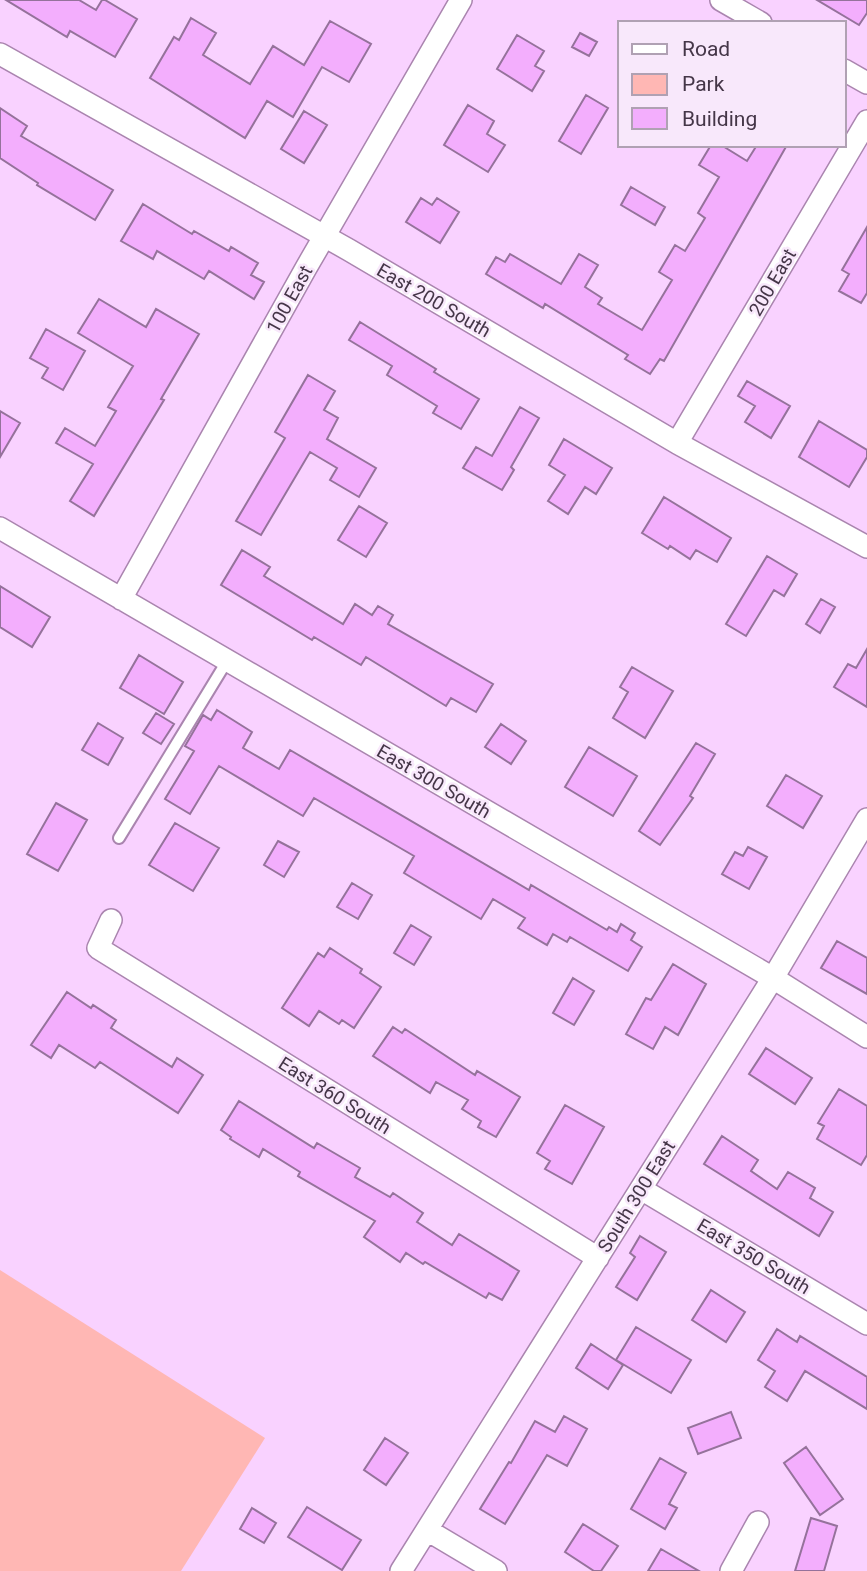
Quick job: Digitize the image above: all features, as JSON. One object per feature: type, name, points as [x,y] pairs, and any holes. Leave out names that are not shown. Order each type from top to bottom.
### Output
[{"type":"street","name":"100 East","points":[[121,599],[324,237],[461,0]]},
{"type":"street","points":[[722,0],[758,21]]},
{"type":"street","name":"East 200 South","points":[[0,54],[324,237],[677,443],[867,547]]},
{"type":"street","points":[[846,71],[867,83]]},
{"type":"street","name":"200 East","points":[[677,443],[867,121]]},
{"type":"street","name":"East 300 South","points":[[0,528],[773,978],[867,1037]]},
{"type":"street","name":"South 300 East","points":[[401,1571],[773,978],[867,819]]},
{"type":"street","name":"East 360 South","points":[[111,920],[98,948],[598,1258]]},
{"type":"street","name":"East 350 South","points":[[641,1189],[867,1324]]},
{"type":"street","points":[[732,1571],[758,1522]]},
{"type":"street","points":[[427,1530],[496,1571]]},
{"type":"lane","points":[[119,838],[227,662]]},
{"type":"green space","points":[[0,1270],[265,1438],[181,1571],[0,1571]]},
{"type":"building","points":[[6,0],[79,0],[96,10],[102,0],[105,0],[137,19],[115,57],[70,31],[67,37]]},
{"type":"building","points":[[817,0],[867,0],[867,13],[859,25]]},
{"type":"building","points":[[191,18],[216,33],[203,55],[250,84],[273,46],[304,65],[330,21],[371,44],[349,82],[322,67],[293,117],[267,101],[245,138],[150,78],[174,37],[179,40]]},
{"type":"building","points":[[580,33],[597,42],[589,56],[572,47]]},
{"type":"building","points":[[517,35],[544,51],[535,66],[544,71],[532,91],[497,69]]},
{"type":"building","points":[[586,95],[608,108],[581,154],[559,141]]},
{"type":"building","points":[[468,105],[494,121],[487,134],[505,145],[488,172],[444,145]]},
{"type":"building","points":[[0,108],[27,126],[21,136],[113,190],[95,220],[37,185],[38,183],[0,158]]},
{"type":"building","points":[[304,111],[327,125],[304,163],[281,149]]},
{"type":"building","points":[[710,147],[724,147],[747,161],[756,147],[786,147],[664,361],[660,359],[650,374],[625,359],[628,355],[545,304],[543,308],[486,274],[496,257],[505,262],[510,254],[561,284],[579,254],[598,265],[585,287],[602,298],[598,304],[642,330],[672,280],[659,272],[675,245],[685,251],[705,218],[698,213],[719,177],[699,165]]},
{"type":"building","points":[[631,187],[665,207],[655,225],[621,205]]},
{"type":"building","points":[[421,198],[432,205],[437,198],[459,212],[440,243],[406,222]]},
{"type":"building","points":[[143,204],[192,234],[194,231],[229,251],[231,247],[258,263],[251,275],[264,282],[254,299],[209,271],[204,279],[157,251],[153,259],[121,241]]},
{"type":"building","points":[[867,227],[867,293],[861,303],[839,291],[849,274],[842,270]]},
{"type":"building","points":[[99,299],[146,327],[156,309],[199,334],[161,399],[164,400],[94,516],[70,501],[93,464],[56,443],[65,428],[95,446],[116,411],[108,407],[133,366],[78,333]]},
{"type":"building","points":[[360,322],[479,399],[461,429],[433,413],[437,406],[387,375],[392,366],[349,340]]},
{"type":"building","points":[[46,329],[85,351],[63,390],[42,378],[48,368],[30,358]]},
{"type":"building","points":[[308,375],[335,391],[324,410],[338,418],[327,439],[376,468],[359,497],[330,480],[337,468],[310,452],[261,535],[236,521],[285,438],[275,432]]},
{"type":"building","points":[[747,381],[790,406],[771,438],[745,422],[755,406],[738,396]]},
{"type":"building","points":[[520,407],[539,418],[511,467],[514,470],[502,490],[463,468],[476,447],[492,456]]},
{"type":"building","points":[[0,411],[20,423],[0,457]]},
{"type":"building","points":[[819,421],[867,450],[867,457],[849,487],[799,457]]},
{"type":"building","points":[[564,439],[612,468],[596,494],[585,487],[568,514],[548,501],[565,475],[549,465]]},
{"type":"building","points":[[664,497],[731,538],[717,562],[696,550],[690,559],[642,533]]},
{"type":"building","points":[[359,506],[387,523],[366,557],[338,540]]},
{"type":"building","points":[[242,550],[270,567],[264,576],[343,624],[355,604],[372,615],[378,606],[393,615],[388,624],[493,684],[476,712],[451,698],[446,706],[366,657],[361,665],[314,637],[312,640],[221,585]]},
{"type":"building","points":[[767,556],[797,574],[784,596],[774,590],[746,636],[726,624]]},
{"type":"building","points":[[0,586],[50,617],[32,647],[0,627]]},
{"type":"building","points":[[821,599],[835,607],[820,633],[806,624]]},
{"type":"building","points":[[867,649],[867,707],[834,687],[848,664],[856,668]]},
{"type":"building","points":[[139,655],[183,682],[164,714],[120,688]]},
{"type":"building","points":[[632,667],[673,691],[645,738],[613,718],[628,692],[620,687]]},
{"type":"building","points":[[217,710],[252,732],[243,748],[279,769],[290,750],[529,890],[531,885],[607,930],[609,927],[617,932],[621,924],[635,933],[631,940],[642,947],[628,971],[570,937],[567,942],[553,934],[547,945],[518,928],[525,918],[493,899],[481,919],[404,873],[414,856],[314,798],[303,816],[219,766],[190,814],[165,799],[194,751],[185,746],[203,715],[211,720]]},
{"type":"building","points":[[156,713],[174,724],[161,744],[143,733]]},
{"type":"building","points":[[98,723],[123,738],[108,765],[82,750]]},
{"type":"building","points":[[501,724],[526,741],[511,764],[485,747]]},
{"type":"building","points":[[696,743],[715,754],[690,796],[693,798],[660,845],[639,831]]},
{"type":"building","points":[[589,747],[637,776],[613,816],[565,787]]},
{"type":"building","points":[[786,775],[822,796],[803,828],[767,806]]},
{"type":"building","points":[[56,803],[87,820],[58,871],[27,854]]},
{"type":"building","points":[[175,823],[219,848],[193,891],[149,865]]},
{"type":"building","points":[[278,841],[299,852],[284,877],[264,865]]},
{"type":"building","points":[[748,847],[767,857],[749,889],[722,874],[735,852],[743,856]]},
{"type":"building","points":[[352,883],[372,895],[358,919],[337,907]]},
{"type":"building","points":[[411,925],[431,937],[414,965],[394,953]]},
{"type":"building","points":[[837,941],[867,958],[867,994],[821,968]]},
{"type":"building","points":[[330,948],[362,969],[360,973],[381,987],[354,1028],[342,1020],[339,1024],[319,1011],[309,1026],[282,1008],[318,953],[324,957]]},
{"type":"building","points":[[673,964],[706,984],[678,1035],[665,1027],[653,1049],[626,1034],[646,998],[651,1000]]},
{"type":"building","points":[[573,978],[594,991],[574,1025],[553,1013]]},
{"type":"building","points":[[67,992],[116,1020],[111,1028],[172,1067],[177,1058],[203,1075],[178,1113],[100,1062],[95,1068],[59,1045],[51,1058],[31,1045]]},
{"type":"building","points":[[393,1027],[402,1033],[405,1029],[475,1075],[477,1071],[520,1097],[496,1137],[478,1127],[481,1121],[462,1109],[468,1100],[436,1082],[430,1093],[373,1056]]},
{"type":"building","points":[[766,1048],[812,1078],[795,1104],[749,1074]]},
{"type":"building","points":[[839,1089],[867,1106],[867,1155],[861,1165],[817,1139],[824,1126],[818,1123]]},
{"type":"building","points":[[239,1101],[314,1148],[317,1143],[360,1168],[355,1177],[390,1197],[393,1193],[423,1213],[417,1222],[452,1245],[459,1234],[519,1271],[502,1300],[489,1293],[486,1298],[406,1253],[400,1262],[364,1237],[375,1221],[298,1176],[300,1172],[263,1149],[259,1157],[230,1139],[231,1137],[221,1130]]},
{"type":"building","points":[[565,1105],[604,1127],[572,1184],[545,1169],[550,1161],[537,1153]]},
{"type":"building","points":[[722,1136],[758,1160],[751,1171],[777,1189],[788,1172],[815,1188],[810,1198],[833,1212],[819,1236],[704,1164]]},
{"type":"building","points":[[640,1236],[666,1252],[637,1300],[616,1287],[635,1257],[630,1253]]},
{"type":"building","points":[[711,1290],[745,1312],[726,1342],[692,1320]]},
{"type":"building","points":[[636,1327],[691,1360],[671,1393],[616,1360]]},
{"type":"building","points":[[777,1329],[797,1342],[800,1336],[867,1377],[867,1409],[805,1371],[787,1401],[765,1387],[775,1371],[758,1360]]},
{"type":"building","points":[[591,1344],[623,1365],[608,1389],[576,1368]]},
{"type":"building","points":[[731,1412],[741,1438],[698,1454],[688,1428]]},
{"type":"building","points":[[564,1416],[587,1429],[567,1466],[547,1455],[505,1524],[480,1509],[535,1421],[555,1432]]},
{"type":"building","points":[[385,1438],[408,1453],[386,1485],[364,1470]]},
{"type":"building","points":[[806,1447],[843,1499],[820,1515],[784,1463]]},
{"type":"building","points":[[660,1458],[686,1473],[669,1504],[677,1508],[665,1529],[631,1509]]},
{"type":"building","points":[[307,1507],[361,1540],[342,1570],[288,1537]]},
{"type":"building","points":[[252,1508],[276,1523],[264,1543],[240,1529]]},
{"type":"building","points":[[811,1518],[837,1526],[824,1571],[795,1571]]},
{"type":"building","points":[[583,1524],[618,1546],[601,1571],[594,1571],[565,1552]]},
{"type":"building","points":[[661,1549],[699,1571],[648,1571]]}]
